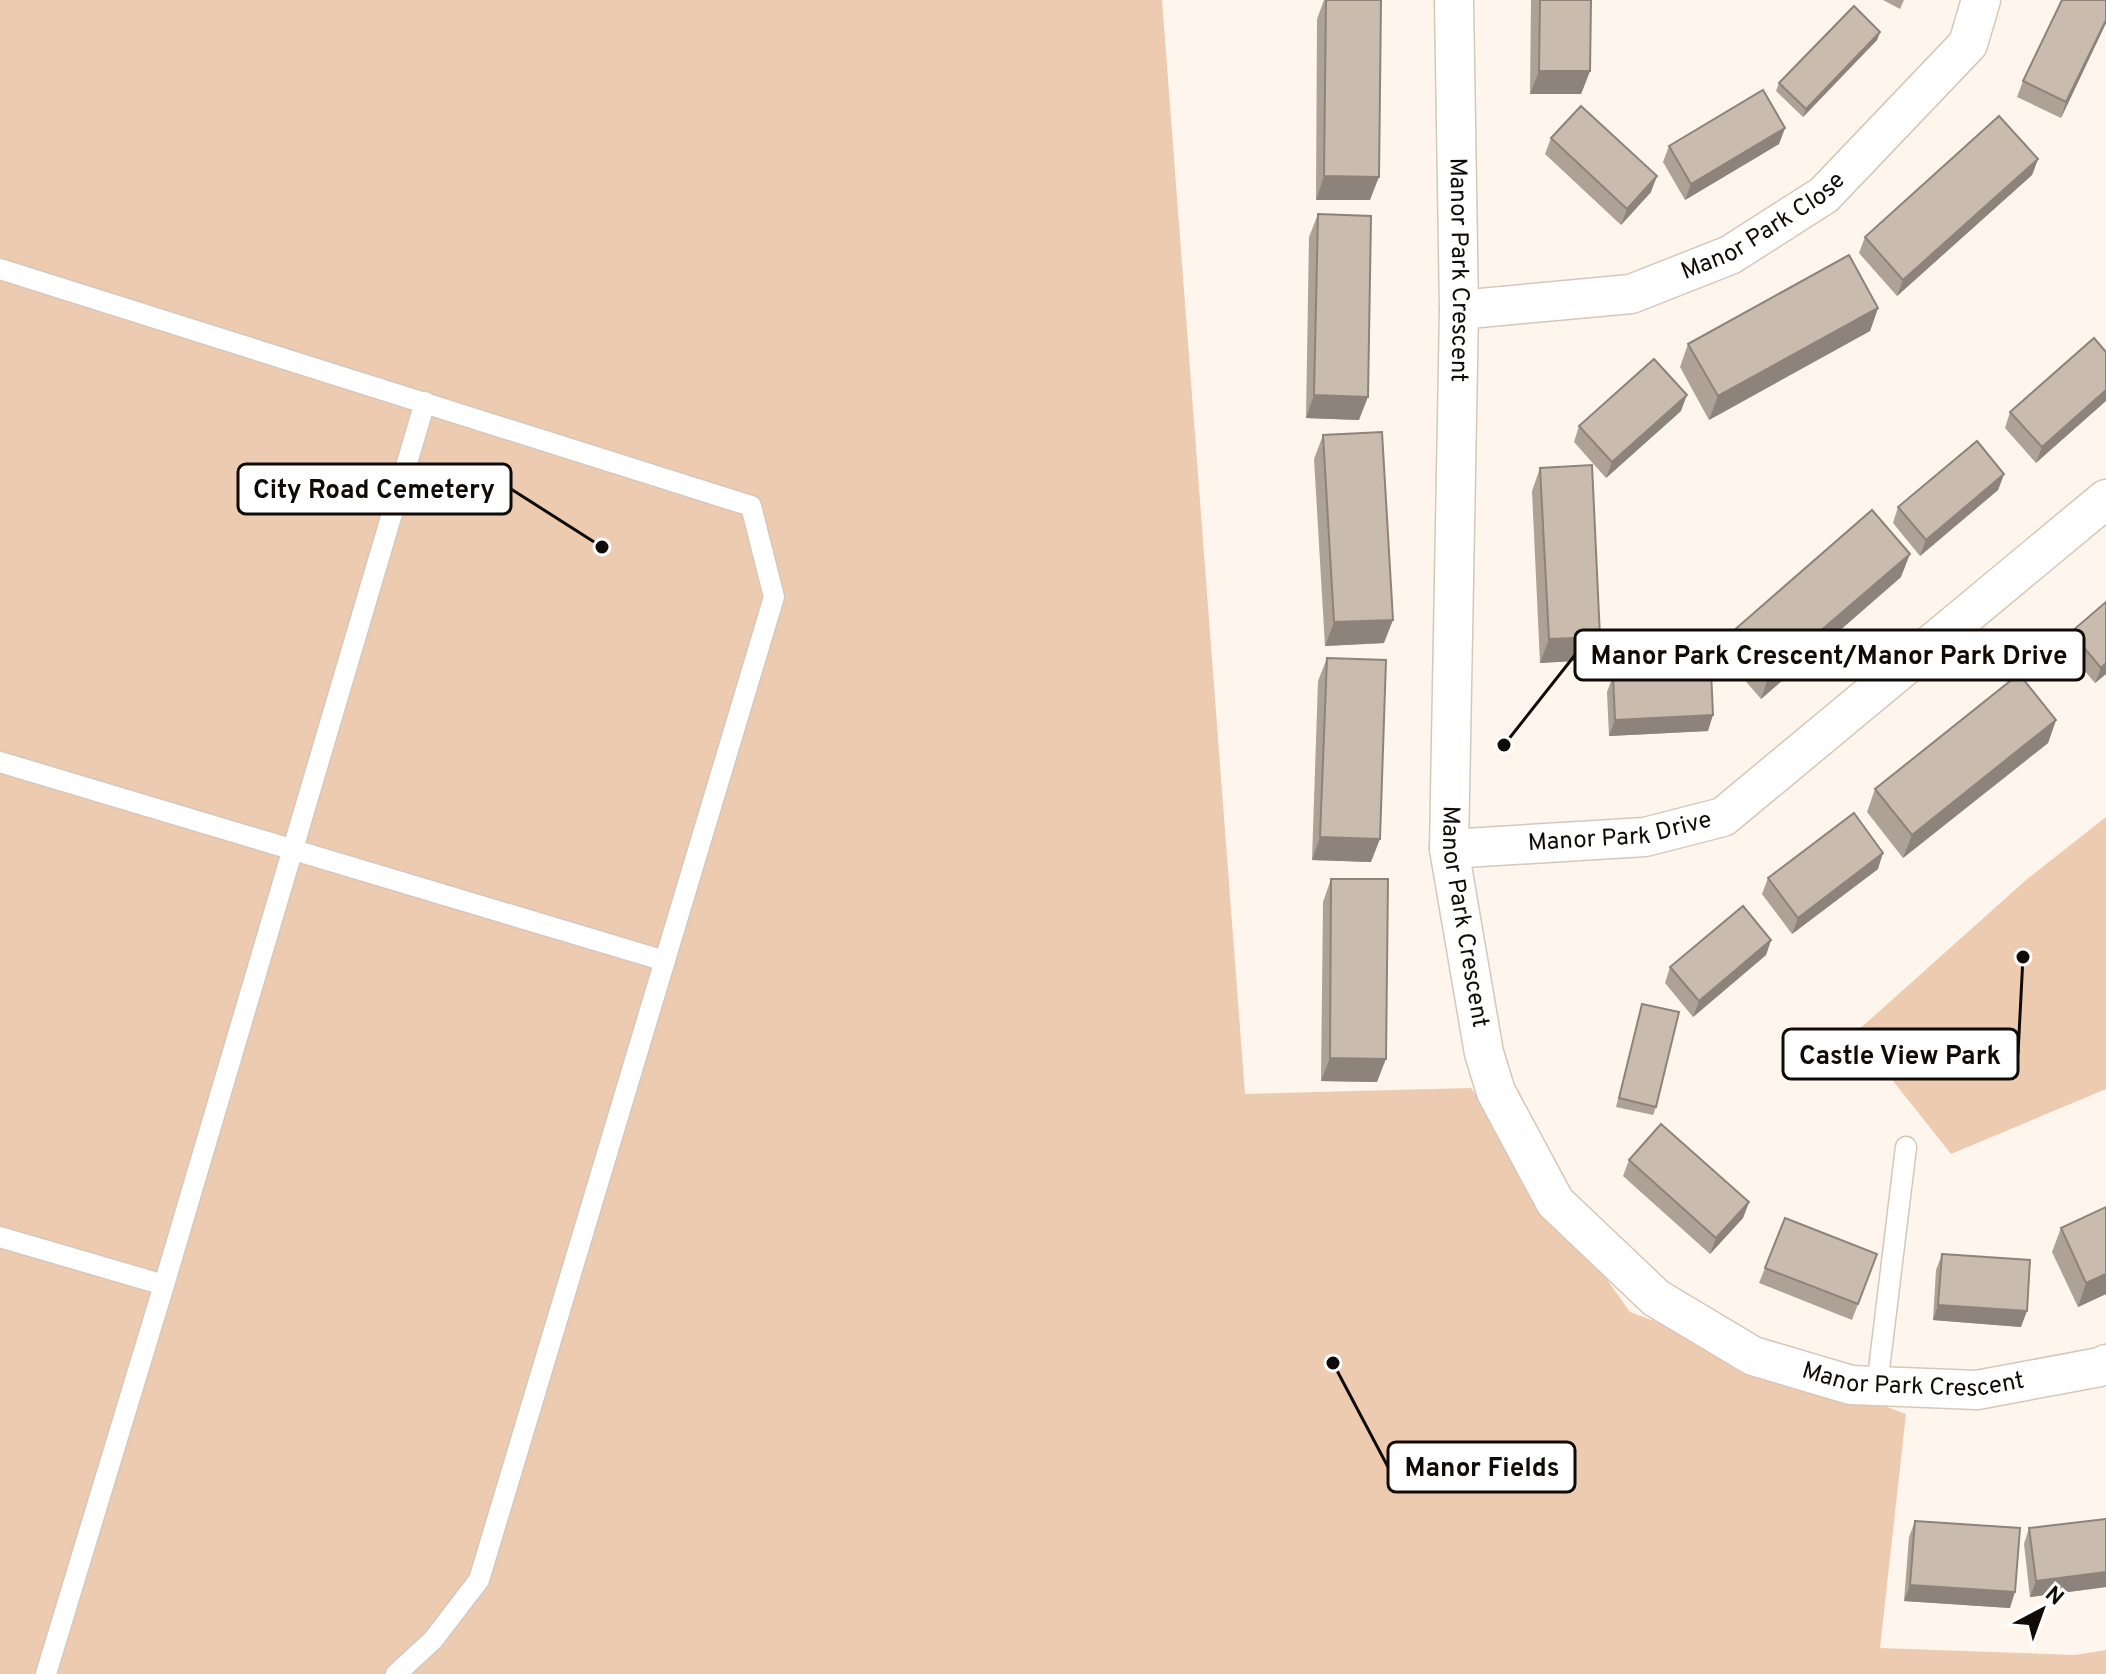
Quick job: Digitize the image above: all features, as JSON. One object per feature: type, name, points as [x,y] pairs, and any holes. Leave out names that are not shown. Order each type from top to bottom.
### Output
[{"type":"street","name":"Manor Park Crescent","points":[[1454,0],[1459,310],[1449,849],[1484,1053],[1496,1092],[1555,1202],[1656,1298],[1753,1356],[1851,1385],[1977,1390],[2106,1364]]},
{"type":"street","name":"Manor Park Close","points":[[1459,310],[1631,294],[1730,255],[1824,195],[1968,44],[1981,0]]},
{"type":"street","name":"Manor Park Drive","points":[[1449,849],[1645,837],[1723,817],[2106,499]]},
{"type":"lane","points":[[0,269],[751,506],[774,597],[479,1580],[433,1640],[396,1674]]},
{"type":"lane","points":[[46,1674],[425,402]]},
{"type":"lane","points":[[0,762],[665,961]]},
{"type":"lane","points":[[1877,1386],[1906,1147]]},
{"type":"lane","points":[[0,1237],[164,1285]]},
{"type":"shaded area","points":[[0,0],[1162,0],[1245,1094],[1471,1088],[1630,1312],[1906,1414],[1880,1648],[2075,1655],[2106,1650],[2106,1674],[0,1674]]},
{"type":"shaded area","points":[[2106,817],[2106,1089],[1951,1154],[1855,1033],[2026,880]]},
{"type":"building","points":[[1326,0],[1381,0],[1379,177],[1324,176]]},
{"type":"building","points":[[1540,0],[1591,0],[1590,71],[1539,71]]},
{"type":"building","points":[[2062,0],[2106,0],[2106,20],[2066,102],[2023,81]]},
{"type":"building","points":[[1854,6],[1880,32],[1806,109],[1779,83]]},
{"type":"building","points":[[1763,90],[1785,128],[1691,184],[1669,146]]},
{"type":"building","points":[[1581,106],[1657,176],[1627,209],[1551,138]]},
{"type":"building","points":[[1999,116],[2038,159],[1903,280],[1865,237]]},
{"type":"building","points":[[1318,214],[1371,216],[1368,397],[1314,395]]},
{"type":"building","points":[[1849,255],[1878,308],[1718,396],[1688,344]]},
{"type":"building","points":[[2094,338],[2106,352],[2106,390],[2042,447],[2010,412]]},
{"type":"building","points":[[1654,359],[1687,395],[1612,462],[1579,426]]},
{"type":"building","points":[[1382,432],[1393,620],[1334,622],[1323,435]]},
{"type":"building","points":[[1977,441],[2004,474],[1926,540],[1898,507]]},
{"type":"building","points":[[1592,465],[1600,637],[1549,639],[1540,468]]},
{"type":"building","points":[[1872,510],[1910,554],[1769,675],[1732,632]]},
{"type":"building","points":[[2106,602],[2106,663],[2101,668],[2071,632]]},
{"type":"building","points":[[1327,658],[1386,660],[1380,839],[1320,837]]},
{"type":"building","points":[[1711,671],[1713,715],[1615,720],[1613,676]]},
{"type":"building","points":[[2019,674],[2056,720],[1912,835],[1875,789]]},
{"type":"building","points":[[1854,813],[1883,853],[1798,918],[1768,878]]},
{"type":"building","points":[[1331,879],[1388,879],[1386,1059],[1330,1058]]},
{"type":"building","points":[[1743,906],[1771,940],[1699,1001],[1670,967]]},
{"type":"building","points":[[1642,1004],[1679,1012],[1656,1107],[1619,1098]]},
{"type":"building","points":[[1661,1124],[1749,1202],[1716,1238],[1629,1160]]},
{"type":"building","points":[[2106,1207],[2106,1274],[2086,1283],[2061,1228]]},
{"type":"building","points":[[1785,1218],[1877,1254],[1858,1304],[1765,1268]]},
{"type":"building","points":[[1942,1254],[2030,1260],[2027,1311],[1938,1305]]},
{"type":"building","points":[[2106,1519],[2106,1572],[2036,1581],[2029,1528]]},
{"type":"building","points":[[1915,1521],[2020,1528],[2015,1592],[1910,1585]]},
{"type":"place","name":"City Road Cemetery","points":[[602,547]]},
{"type":"place","name":"Manor Park Crescent/Manor Park Drive","points":[[1504,745]]},
{"type":"place","name":"Castle View Park","points":[[2023,957]]},
{"type":"place","name":"Manor Fields","points":[[1333,1363]]}]
